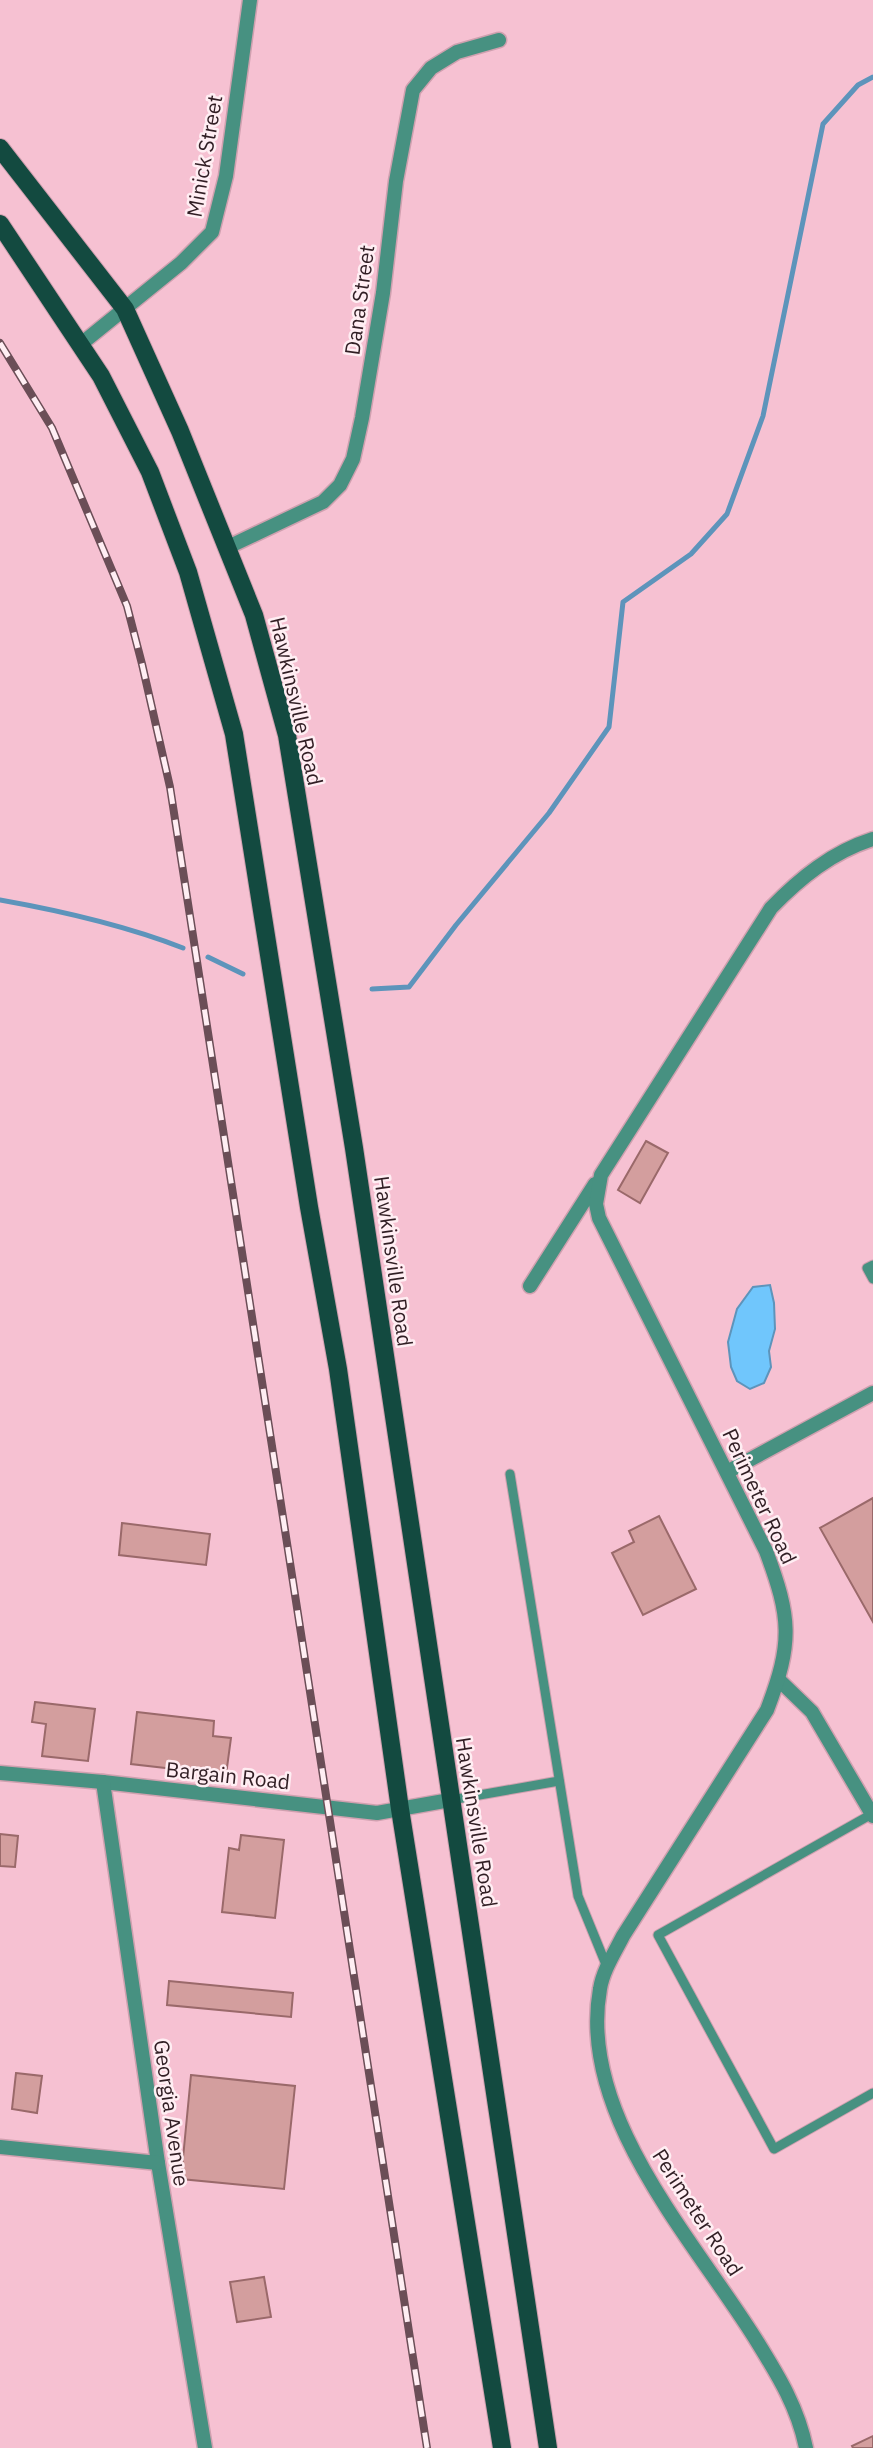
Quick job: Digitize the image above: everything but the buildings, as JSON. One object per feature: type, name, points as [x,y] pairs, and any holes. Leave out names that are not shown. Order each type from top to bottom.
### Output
[{"type":"main road","name":"Hawkinsville Road","points":[[0,148],[125,309],[180,431],[254,615],[287,735],[356,1161],[548,2448]]},
{"type":"main road","points":[[0,224],[81,344],[127,423],[150,471],[188,572],[234,734],[309,1208],[338,1369],[400,1809],[502,2448]]},
{"type":"street","name":"Minick Street","points":[[81,344],[181,263],[212,232],[226,176],[250,0]]},
{"type":"street","name":"Dana Street","points":[[226,548],[323,502],[340,485],[353,459],[362,418],[383,293],[396,181],[413,90],[431,68],[457,52],[499,40]]},
{"type":"street","name":"Perimeter Road","points":[[806,2448],[801,2422],[783,2385],[740,2314],[666,2209],[622,2127],[606,2084],[598,2048],[596,2019],[600,1986],[607,1967],[629,1926],[766,1710],[779,1680],[786,1648],[785,1609],[766,1551],[599,1218],[596,1204],[601,1175],[771,908],[799,879],[850,846],[873,839]]},
{"type":"street","points":[[530,1286],[601,1175]]},
{"type":"street","points":[[727,1472],[873,1393]]},
{"type":"street","points":[[779,1680],[812,1712],[872,1815]]},
{"type":"street","name":"Bargain Road","points":[[0,1773],[377,1813],[450,1800]]},
{"type":"street","name":"Georgia Avenue","points":[[103,1782],[158,2163],[205,2448]]},
{"type":"street","points":[[0,2147],[158,2163]]},
{"type":"lane","points":[[873,1265],[867,1268],[873,1279]]},
{"type":"lane","points":[[510,1474],[578,1896],[607,1967]]},
{"type":"lane","points":[[450,1800],[559,1781]]},
{"type":"lane","points":[[872,1815],[657,1935],[774,2148],[873,2093]]},
{"type":"water","points":[[770,1285],[775,1329],[769,1351],[771,1367],[764,1383],[750,1389],[737,1381],[731,1367],[728,1342],[737,1309],[753,1287]]},
{"type":"waterway","points":[[372,989],[409,987],[456,925],[549,813],[609,727],[623,602],[691,554],[727,514],[763,416],[823,124],[858,85],[873,77]]},
{"type":"waterway","points":[[0,900],[93,920],[183,948]]},
{"type":"waterway","points":[[208,957],[243,974]]},
{"type":"railway","points":[[0,343],[52,428],[127,606],[170,787],[427,2448]]}]
